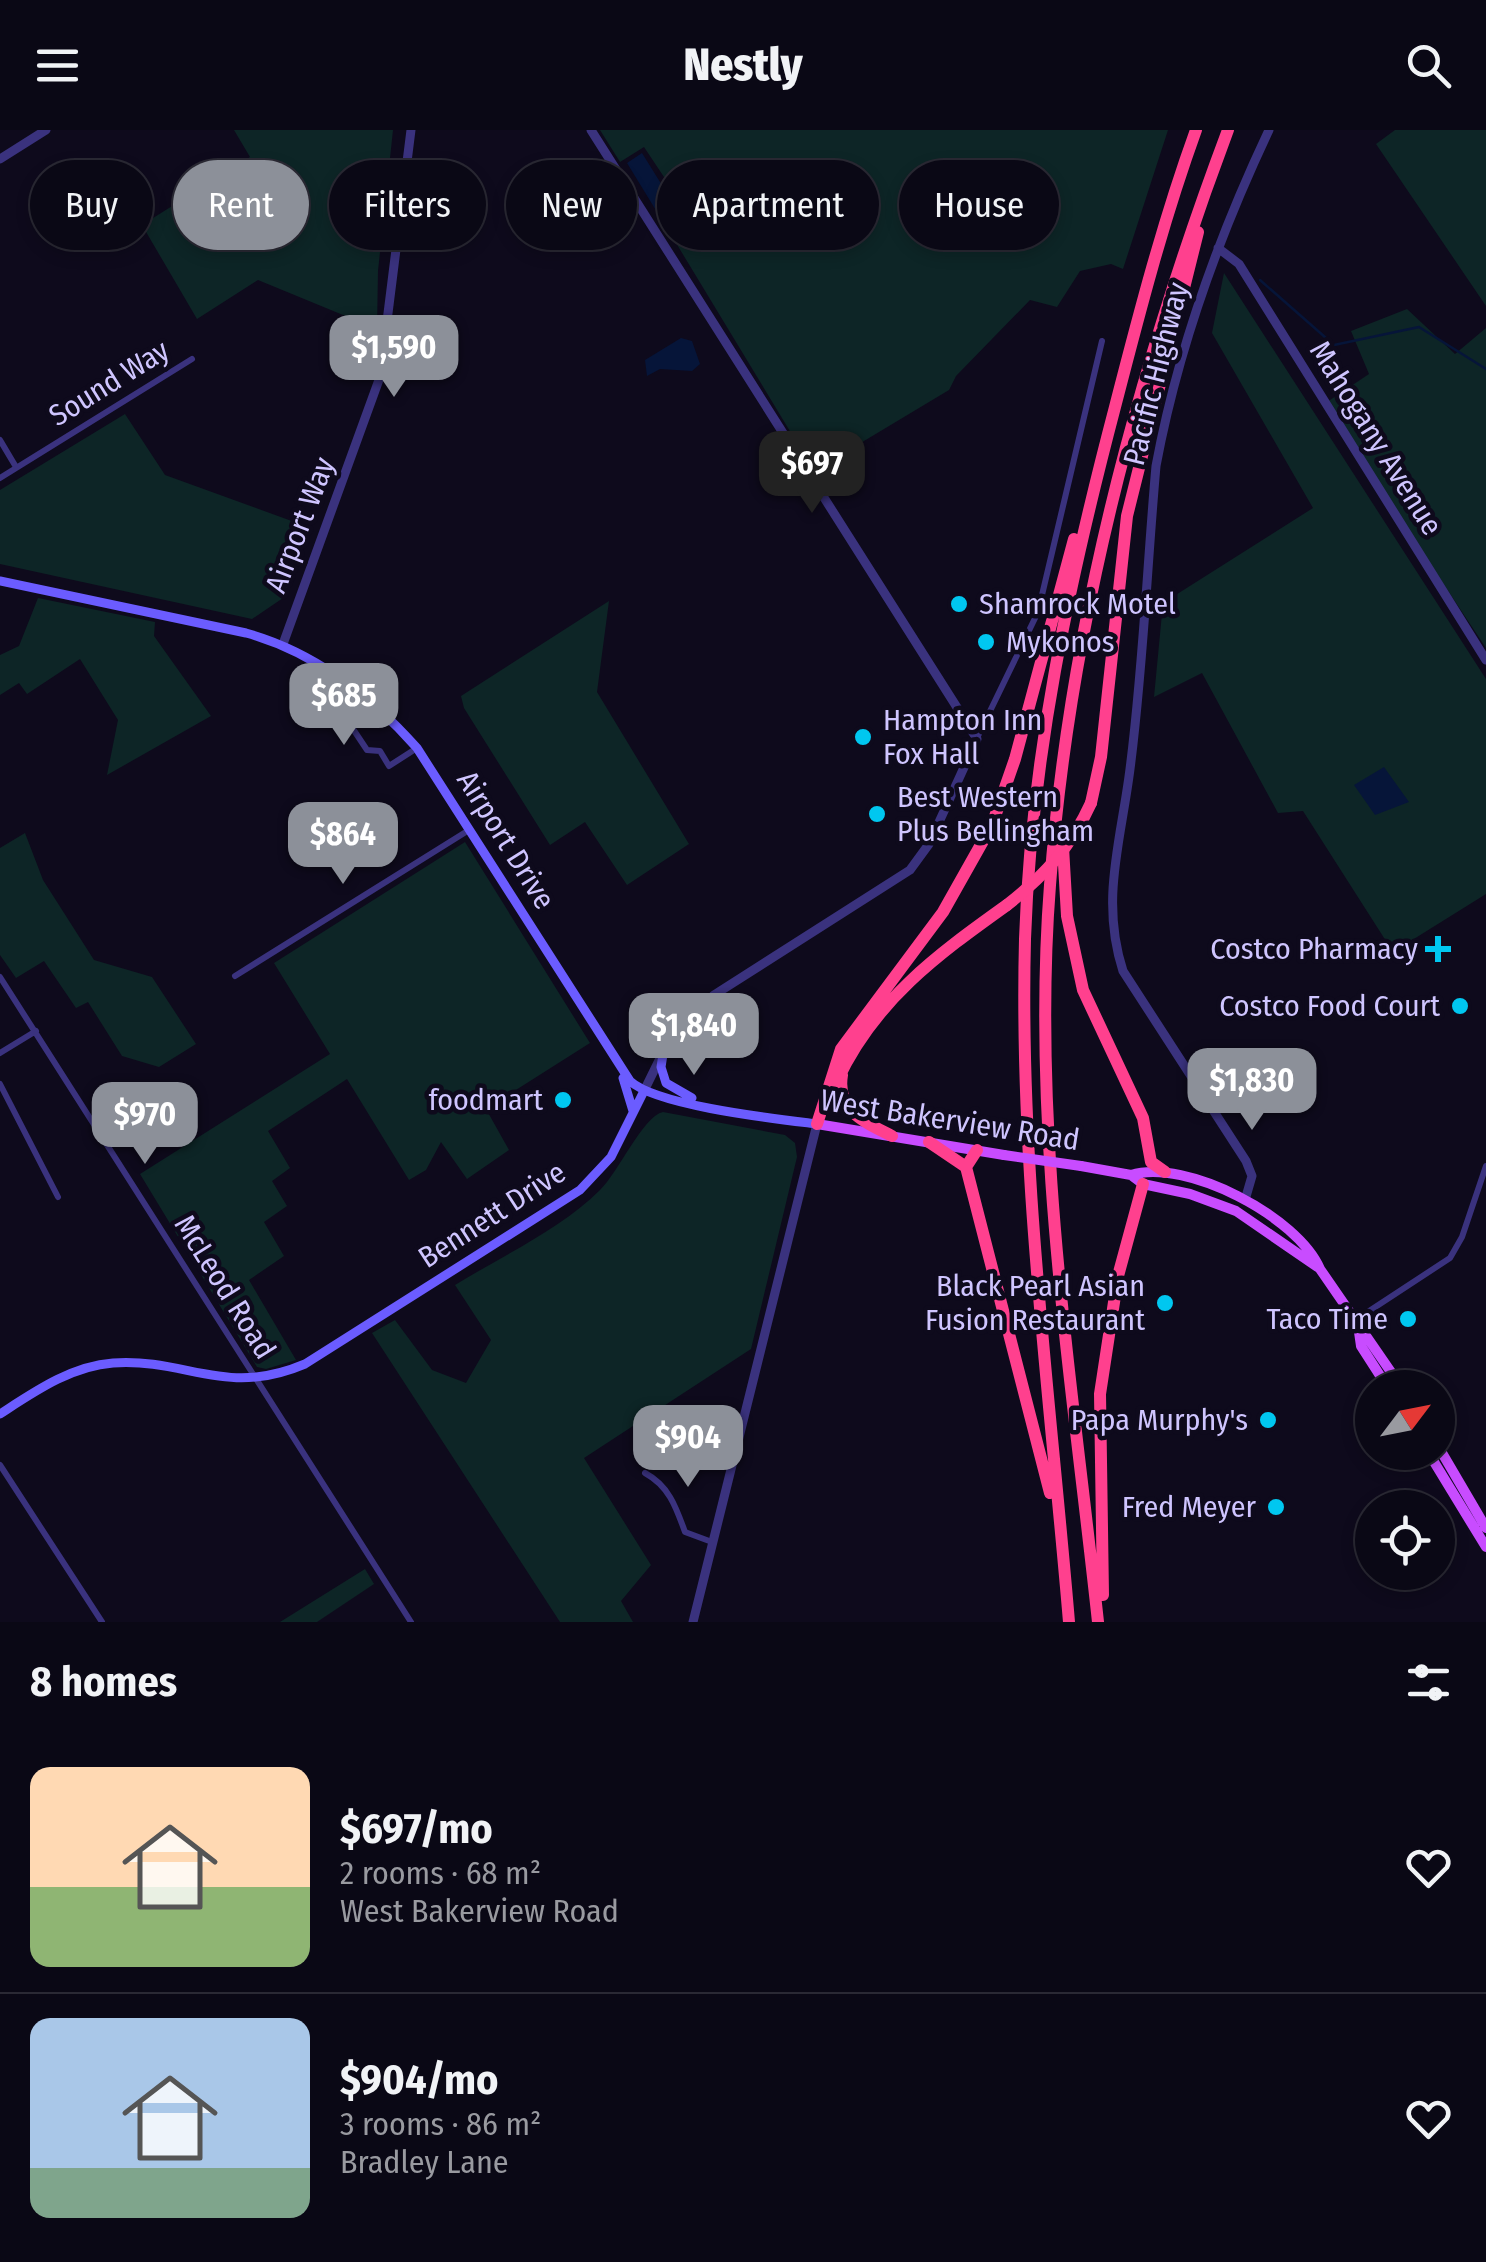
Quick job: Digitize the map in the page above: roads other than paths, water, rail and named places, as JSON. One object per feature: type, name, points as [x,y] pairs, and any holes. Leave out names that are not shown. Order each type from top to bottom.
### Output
[{"type":"highway","points":[[817,1124],[840,1050],[942,912],[992,825],[1102,454],[1151,270],[1196,130]]},
{"type":"highway","points":[[1101,1622],[1051,1193],[1050,886],[1064,764],[1085,636],[1126,458],[1174,280],[1228,130]]},
{"type":"highway","points":[[817,1124],[862,1030],[902,986],[1041,878],[1066,849],[1091,803],[1101,757],[1127,516],[1218,158]]},
{"type":"highway","points":[[1068,1622],[1025,1104],[1025,938],[1036,782],[1058,642],[1102,454]]},
{"type":"highway","points":[[1064,764],[1063,888],[1075,958],[1084,990],[1144,1118],[1152,1162],[1165,1172]]},
{"type":"highway","points":[[846,1062],[840,1093],[846,1105],[853,1114],[892,1136]]},
{"type":"highway","points":[[929,1142],[966,1167],[1049,1480],[1068,1622]]},
{"type":"highway","points":[[966,1167],[977,1150]]},
{"type":"highway","points":[[1101,1622],[1100,1394],[1137,1180]]},
{"type":"main road","name":"Airport Drive","points":[[0,581],[283,644],[345,680],[381,709],[417,748],[617,1064],[644,1090]]},
{"type":"main road","points":[[664,1048],[662,1072],[670,1087],[718,1108]]},
{"type":"main road","points":[[617,1064],[632,1101],[632,1119]]},
{"type":"main road","name":"West Bakerview Road","points":[[644,1090],[718,1108],[1081,1166],[1190,1194],[1236,1211],[1320,1270]]},
{"type":"main road","name":"Bennett Drive","points":[[0,1414],[56,1380],[111,1363],[149,1364],[204,1378],[255,1379],[273,1377],[305,1364],[580,1190],[610,1157],[644,1090]]},
{"type":"main road","name":"West Bakerview Road","points":[[1137,1180],[1165,1172],[1245,1200],[1312,1250],[1320,1270],[1390,1370]]},
{"type":"main road","name":"West Bakerview Road","points":[[1357,1319],[1362,1346],[1377,1370]]},
{"type":"main road","points":[[1439,1470],[1486,1548]]},
{"type":"main road","points":[[1452,1470],[1486,1528]]},
{"type":"main road","points":[[1449,1487],[1456,1490],[1486,1528]]},
{"type":"street","points":[[0,159],[46,130]]},
{"type":"street","name":"Airport Way","points":[[283,644],[380,378],[412,130]]},
{"type":"street","points":[[591,130],[977,739]]},
{"type":"street","name":"Pacific Highway","points":[[1245,1200],[1252,1176],[1246,1161],[1123,971],[1113,940],[1110,899],[1130,770],[1156,466],[1200,290],[1269,130]]},
{"type":"street","name":"Mahogany Avenue","points":[[1218,248],[1238,264],[1486,660]]},
{"type":"street","points":[[977,739],[1038,612],[1102,341]]},
{"type":"street","name":"Sound Way","points":[[0,478],[192,359]]},
{"type":"street","points":[[0,440],[16,467]]},
{"type":"street","points":[[345,680],[326,702],[327,709],[351,726],[366,750],[380,751],[389,766],[417,748]]},
{"type":"street","name":"Bennett Drive","points":[[644,1090],[664,1048],[714,995],[910,870],[929,844],[977,739]]},
{"type":"street","points":[[234,976],[470,829]]},
{"type":"street","name":"McLeod Road","points":[[0,977],[412,1622]]},
{"type":"street","points":[[0,1052],[36,1031]]},
{"type":"street","points":[[0,1084],[58,1198]]},
{"type":"street","points":[[692,1622],[817,1124]]},
{"type":"street","points":[[1357,1319],[1450,1258],[1482,1190],[1486,1166]]},
{"type":"street","points":[[0,1466],[102,1622]]},
{"type":"street","points":[[645,1473],[660,1481],[674,1502],[685,1532],[712,1542]]},
{"type":"water","points":[[642,153],[657,177],[657,212],[637,179],[637,160],[632,160]]},
{"type":"water","points":[[681,338],[692,341],[700,364],[692,371],[660,369],[647,376],[645,360]]},
{"type":"water","points":[[1384,767],[1409,802],[1375,815],[1354,785]]},
{"type":"waterway","points":[[1260,280],[1334,345],[1419,327],[1486,369]]},
{"type":"place","name":"Shamrock Motel","points":[[959,604]]},
{"type":"place","name":"Mykonos","points":[[986,642]]},
{"type":"place","name":"Hampton Inn Fox Hall","points":[[863,737]]},
{"type":"place","name":"Best Western Plus Bellingham","points":[[877,814]]},
{"type":"place","name":"Costco Pharmacy","points":[[1438,949]]},
{"type":"place","name":"Costco Food Court","points":[[1460,1006]]},
{"type":"place","name":"foodmart","points":[[563,1100]]},
{"type":"place","name":"Black Pearl Asian Fusion Restaurant","points":[[1165,1303]]},
{"type":"place","name":"Taco Time","points":[[1408,1319]]},
{"type":"place","name":"Papa Murphy's","points":[[1268,1420]]},
{"type":"place","name":"Fred Meyer","points":[[1276,1507]]}]
